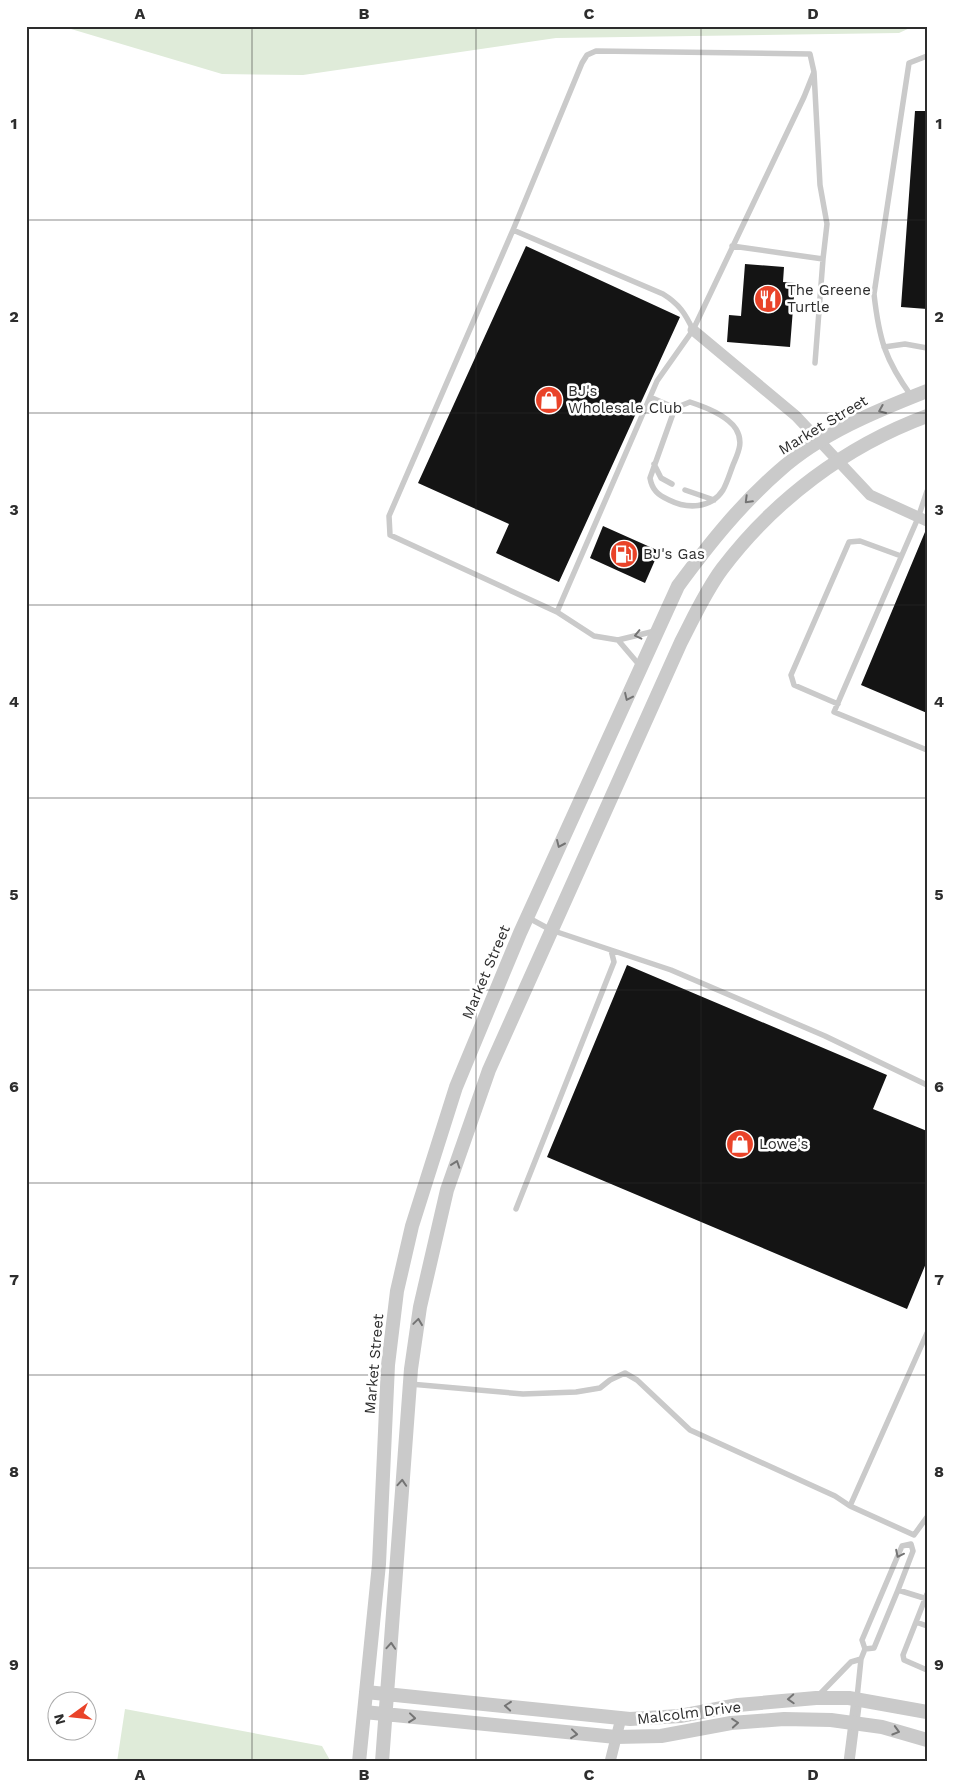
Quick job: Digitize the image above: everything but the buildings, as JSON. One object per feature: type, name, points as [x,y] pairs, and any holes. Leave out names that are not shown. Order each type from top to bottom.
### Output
[{"type":"street","points":[[693,330],[796,416],[836,462],[870,495],[922,519]]},
{"type":"street","name":"Market Street","points":[[359,1762],[379,1564],[388,1365],[397,1291],[412,1226],[456,1087],[528,917],[678,586],[712,540],[780,470],[819,443],[867,416],[927,390]]},
{"type":"street","points":[[382,1762],[410,1384],[420,1308],[447,1190],[488,1070],[681,642],[704,596],[722,569],[758,527],[798,489],[836,462],[906,424],[927,416]]},
{"type":"street","name":"Malcolm Drive","points":[[366,1692],[621,1718],[665,1717],[767,1701],[816,1698],[857,1699],[927,1712]]},
{"type":"street","points":[[849,1762],[857,1699]]},
{"type":"street","name":"Malcolm Drive","points":[[364,1712],[616,1737],[661,1736],[731,1723],[784,1719],[855,1722],[927,1740]]},
{"type":"street","points":[[610,1762],[621,1718]]},
{"type":"lane","points":[[658,630],[618,640],[594,636],[557,612],[390,535],[389,516],[587,55],[596,51],[810,54],[814,72],[820,185],[827,224],[814,363]]},
{"type":"lane","points":[[912,397],[892,370],[878,331],[874,294],[908,63],[927,56]]},
{"type":"lane","points":[[557,612],[650,396],[669,362],[693,330],[814,72]]},
{"type":"lane","points":[[513,230],[663,294],[681,308],[693,330]]},
{"type":"lane","points":[[732,246],[824,259]]},
{"type":"lane","points":[[884,347],[905,344],[927,348]]},
{"type":"lane","points":[[650,396],[675,408],[690,402],[725,419],[735,428],[740,438],[740,447],[723,490],[714,500],[687,507],[661,496],[651,485],[650,478],[654,464],[675,408]]},
{"type":"lane","points":[[654,464],[661,478],[672,484]]},
{"type":"lane","points":[[685,490],[714,500]]},
{"type":"lane","points":[[927,491],[922,519],[901,556],[834,712],[927,750]]},
{"type":"lane","points":[[838,704],[794,685],[791,676],[795,666],[849,542],[860,541],[901,556]]},
{"type":"lane","points":[[618,640],[641,667]]},
{"type":"lane","points":[[528,917],[551,930],[680,974],[825,1036],[927,1085]]},
{"type":"lane","points":[[516,1208],[614,962],[611,950]]},
{"type":"lane","points":[[850,1506],[927,1333]]},
{"type":"lane","points":[[410,1384],[524,1394],[576,1392],[600,1388],[610,1380],[625,1373],[637,1380],[690,1430],[835,1496],[850,1506],[914,1535]]},
{"type":"lane","points":[[865,1650],[874,1648],[914,1551],[911,1544],[914,1535],[927,1517]]},
{"type":"lane","points":[[857,1699],[861,1659],[865,1650],[862,1640],[902,1546],[911,1544]]},
{"type":"lane","points":[[898,1590],[926,1597],[903,1655],[904,1660],[927,1670]]},
{"type":"lane","points":[[916,1622],[927,1626]]},
{"type":"lane","points":[[816,1698],[851,1662],[861,1659]]},
{"type":"green space","points":[[61,26],[914,26],[899,33],[556,38],[303,75],[222,74]]},
{"type":"green space","points":[[125,1709],[322,1746],[331,1762],[117,1762]]},
{"type":"place","name":"The Greene Turtle","points":[[768,299]]},
{"type":"place","name":"BJ's Wholesale Club","points":[[549,400]]},
{"type":"place","name":"BJ's Gas","points":[[624,554]]},
{"type":"place","name":"Lowe's","points":[[740,1144]]}]
